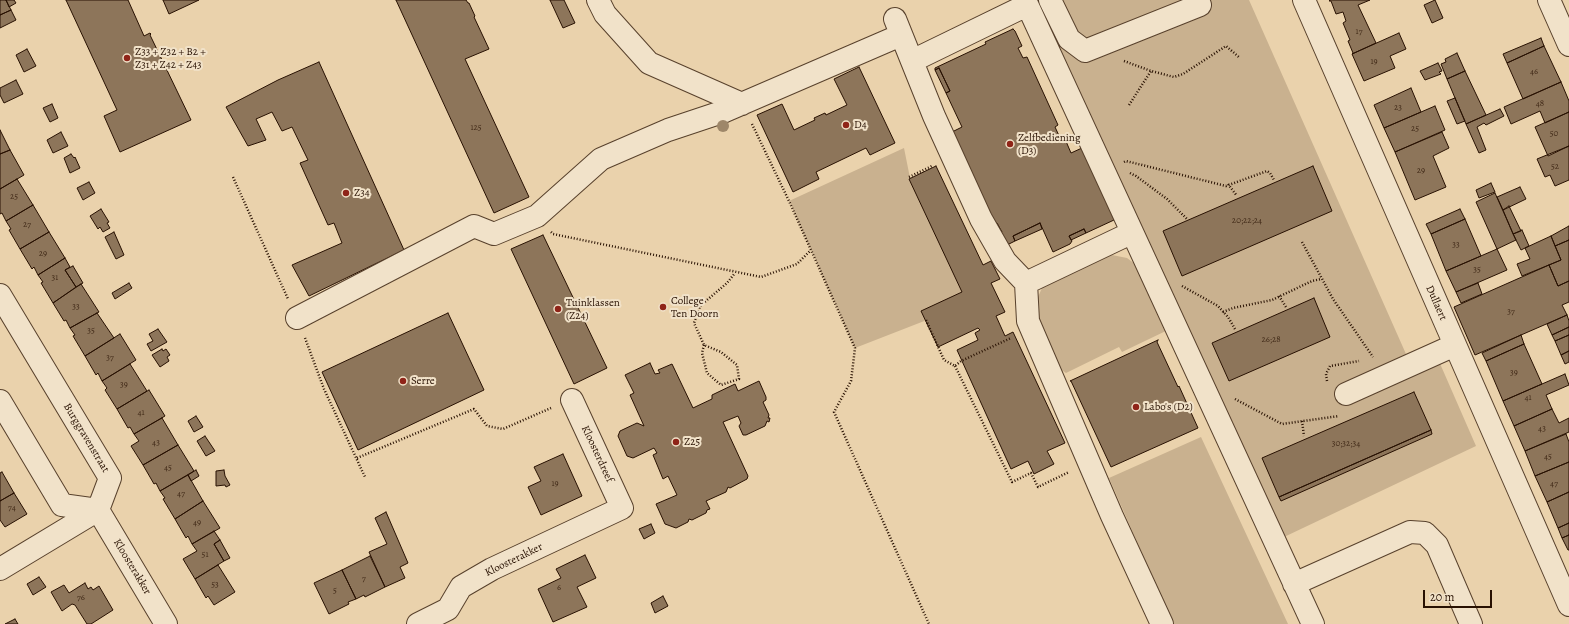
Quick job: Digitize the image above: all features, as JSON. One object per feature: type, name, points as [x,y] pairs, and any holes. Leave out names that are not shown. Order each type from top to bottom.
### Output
[{"type":"street","points":[[598,0],[605,14],[649,63],[742,104]]},
{"type":"street","points":[[1050,0],[1069,39],[1085,51],[1200,5],[1198,0]]},
{"type":"street","name":"Dullaert","points":[[1304,0],[1569,605]]},
{"type":"street","points":[[1549,0],[1569,45]]},
{"type":"street","points":[[912,61],[1026,3],[1313,624]]},
{"type":"street","points":[[297,318],[474,226],[494,234],[537,216],[601,159],[668,130],[742,104],[898,27],[934,116],[981,219],[1005,260],[1026,283],[1028,321],[1112,516],[1162,624]]},
{"type":"street","points":[[1026,283],[1131,233]]},
{"type":"street","name":"Burggravenstraat","points":[[0,295],[110,478],[98,510]]},
{"type":"street","points":[[1344,404],[1455,345]]},
{"type":"street","name":"Kloosterdreef","points":[[572,400],[622,508]]},
{"type":"street","points":[[0,401],[62,506],[98,510]]},
{"type":"street","name":"Kloosterakker","points":[[418,624],[453,616],[461,587],[492,570],[622,508]]},
{"type":"street","points":[[0,569],[98,510]]},
{"type":"street","name":"Kloosterakker","points":[[98,510],[166,624]]},
{"type":"street","points":[[1294,584],[1410,532],[1425,533],[1437,545],[1471,624]]},
{"type":"path","points":[[1106,42],[1116,58],[1152,72],[1174,76],[1183,74],[1226,46],[1240,58]]},
{"type":"path","points":[[1129,105],[1152,72]]},
{"type":"path","points":[[742,104],[789,201],[810,251],[855,348],[851,381],[834,412],[929,624]]},
{"type":"path","points":[[1121,163],[1126,161],[1226,186],[1267,171],[1274,180]]},
{"type":"path","points":[[1126,173],[1129,172],[1136,176],[1167,199],[1187,218]]},
{"type":"path","points":[[232,177],[297,318],[324,389],[365,477]]},
{"type":"path","points":[[1228,184],[1237,196]]},
{"type":"path","points":[[537,216],[553,234],[761,277],[797,264],[810,251]]},
{"type":"path","points":[[1302,242],[1321,278],[1374,359]]},
{"type":"path","points":[[704,345],[721,352],[737,366],[739,379],[721,386],[707,373],[702,353],[704,345],[694,323],[700,306],[727,283],[735,272]]},
{"type":"path","points":[[1223,312],[1233,308],[1272,300],[1321,278]]},
{"type":"path","points":[[1180,285],[1218,306],[1235,330]]},
{"type":"path","points":[[1279,296],[1286,307]]},
{"type":"path","points":[[926,320],[944,360],[955,366],[1012,482],[1031,473],[1038,487],[1064,475],[1088,460]]},
{"type":"path","points":[[955,366],[961,361],[1015,337],[1031,327]]},
{"type":"path","points":[[1233,398],[1282,424],[1337,416],[1344,404]]},
{"type":"path","points":[[356,458],[474,409],[487,426],[503,429],[572,400]]},
{"type":"path","points":[[1302,421],[1304,436]]},
{"type":"shaded area","points":[[1029,0],[1249,0],[1406,354],[1431,343],[1476,446],[1284,537]]},
{"type":"shaded area","points":[[904,148],[911,183],[968,299],[932,318],[855,348],[789,201]]},
{"type":"shaded area","points":[[1112,255],[1127,258],[1139,267],[1170,329],[1122,352],[1119,347],[1066,373],[1057,367],[1039,321],[1038,297],[1042,288],[1049,281],[1096,257]]},
{"type":"shaded area","points":[[1201,437],[1288,624],[1173,624],[1109,478]]},
{"type":"building","points":[[0,0],[6,0],[11,10],[0,15]]},
{"type":"building","points":[[6,0],[14,0],[16,3],[9,7]]},
{"type":"building","name":"Z33 + Z32 + B2 + Z31 + Z42 + Z43","points":[[66,0],[128,0],[144,36],[150,33],[151,34],[150,35],[191,120],[120,152],[104,116],[117,110]]},
{"type":"building","points":[[163,0],[199,0],[169,14]]},
{"type":"building","points":[[396,0],[466,0],[469,3],[489,49],[465,59],[529,197],[494,213]]},
{"type":"building","points":[[550,0],[564,0],[575,23],[563,28]]},
{"type":"building","points":[[1370,0],[1358,5],[1376,43],[1352,54],[1353,53],[1348,41],[1350,40],[1343,23],[1346,21],[1343,12],[1336,14],[1331,1],[1329,1]]},
{"type":"building","points":[[1435,0],[1443,18],[1432,23],[1424,5]]},
{"type":"building","points":[[11,10],[16,20],[0,28],[0,15]]},
{"type":"building","name":"Zelfbediening (D3)","points":[[1013,29],[1022,46],[1018,48],[1023,58],[1027,57],[1058,125],[1055,127],[1061,140],[1065,139],[1071,153],[1082,148],[1114,218],[1114,220],[1086,233],[1084,229],[1069,236],[1072,241],[1070,244],[1053,252],[1040,223],[1013,236],[1015,241],[1005,246],[998,234],[1002,232],[997,223],[993,224],[952,132],[962,127],[946,93],[950,91],[939,68],[935,70],[935,68],[986,44],[985,42]]},
{"type":"building","points":[[1399,33],[1406,49],[1390,56],[1395,68],[1364,81],[1352,54]]},
{"type":"building","points":[[1541,38],[1544,46],[1507,63],[1503,54]]},
{"type":"building","points":[[1544,46],[1561,82],[1523,99],[1507,63]]},
{"type":"building","points":[[27,49],[36,66],[24,72],[16,55]]},
{"type":"building","points":[[1457,53],[1465,71],[1447,79],[1441,64],[1446,62],[1445,59]]},
{"type":"building","name":"Z34","points":[[319,62],[404,250],[309,296],[292,265],[342,243],[334,223],[328,225],[300,163],[308,160],[292,127],[282,131],[272,112],[256,119],[266,140],[248,146],[226,107],[278,80]]},
{"type":"building","points":[[1438,63],[1442,71],[1439,72],[1441,74],[1425,80],[1420,71]]},
{"type":"building","name":"D4","points":[[859,67],[895,143],[870,155],[866,148],[816,172],[819,179],[793,192],[757,115],[782,104],[794,130],[815,120],[814,118],[825,113],[826,115],[847,105],[834,79]]},
{"type":"building","points":[[939,68],[950,91],[946,93],[935,70]]},
{"type":"building","points":[[1465,71],[1486,115],[1466,124],[1447,79]]},
{"type":"building","points":[[16,80],[23,94],[4,103],[0,95],[0,88]]},
{"type":"building","points":[[1561,82],[1569,101],[1569,112],[1545,123],[1540,111],[1511,124],[1504,107]]},
{"type":"building","points":[[1411,88],[1421,112],[1384,128],[1374,105]]},
{"type":"building","points":[[1455,98],[1465,121],[1457,124],[1447,101]]},
{"type":"building","points":[[52,104],[58,118],[50,122],[43,108]]},
{"type":"building","points":[[1435,106],[1445,130],[1395,152],[1384,128]]},
{"type":"building","points":[[1500,109],[1504,116],[1486,125],[1484,123],[1477,127],[1486,150],[1479,153],[1466,124]]},
{"type":"building","points":[[1569,112],[1569,146],[1548,156],[1535,127]]},
{"type":"building","points":[[0,130],[10,150],[0,154]]},
{"type":"building","points":[[61,132],[68,146],[53,153],[47,140]]},
{"type":"building","points":[[1442,132],[1449,148],[1433,156],[1446,187],[1415,200],[1395,152]]},
{"type":"building","points":[[1569,146],[1569,180],[1555,186],[1550,175],[1545,177],[1537,159]]},
{"type":"building","points":[[10,150],[24,175],[0,189],[0,154]]},
{"type":"building","points":[[71,154],[74,158],[75,157],[80,168],[70,173],[64,158]]},
{"type":"building","points":[[936,166],[983,265],[991,261],[1000,279],[991,283],[1005,312],[996,316],[1005,336],[1013,332],[1065,443],[1047,451],[1054,464],[1034,474],[1028,461],[1011,469],[957,350],[978,340],[975,333],[980,330],[978,328],[938,347],[921,311],[962,292],[909,179]]},
{"type":"building","points":[[1313,166],[1332,211],[1182,276],[1163,231]]},
{"type":"building","points":[[17,179],[33,205],[6,221],[2,213],[0,214],[0,189]]},
{"type":"building","points":[[89,182],[95,193],[83,200],[77,188]]},
{"type":"building","points":[[1491,183],[1495,192],[1479,198],[1476,190]]},
{"type":"building","points":[[1520,187],[1526,199],[1503,210],[1497,197]]},
{"type":"building","points":[[1495,193],[1516,240],[1497,249],[1476,202]]},
{"type":"building","points":[[33,205],[49,232],[20,249],[9,230],[11,229],[6,221]]},
{"type":"building","points":[[1509,206],[1521,231],[1513,234],[1503,210]]},
{"type":"building","points":[[101,209],[109,222],[107,223],[110,228],[103,232],[100,227],[98,229],[90,216]]},
{"type":"building","points":[[1460,209],[1465,219],[1431,234],[1426,224]]},
{"type":"building","points":[[1465,219],[1481,256],[1446,271],[1431,234]]},
{"type":"building","points":[[1040,223],[1042,229],[1015,241],[1013,236]]},
{"type":"building","points":[[1569,226],[1569,240],[1555,246],[1551,236]]},
{"type":"building","points":[[1084,229],[1086,233],[1071,240],[1069,236]]},
{"type":"building","points":[[1522,230],[1529,246],[1521,250],[1513,234]]},
{"type":"building","points":[[49,232],[65,258],[38,275],[34,267],[32,269],[20,249]]},
{"type":"building","points":[[114,232],[124,255],[116,259],[105,237]]},
{"type":"building","name":"Tuinklassen (Z24)","points":[[543,235],[607,368],[574,384],[511,249]]},
{"type":"building","points":[[1551,236],[1561,260],[1522,276],[1517,264],[1530,259],[1525,248]]},
{"type":"building","points":[[1569,240],[1569,281],[1558,286],[1549,265],[1561,260],[1555,246]]},
{"type":"building","points":[[1497,249],[1507,270],[1456,292],[1446,271]]},
{"type":"building","points":[[65,258],[70,267],[65,270],[76,287],[53,303],[38,275]]},
{"type":"building","points":[[1549,265],[1558,286],[1569,281],[1569,302],[1562,305],[1567,315],[1475,355],[1454,307]]},
{"type":"building","points":[[73,266],[83,283],[76,287],[65,270]]},
{"type":"building","points":[[129,283],[132,288],[115,299],[112,293]]},
{"type":"building","points":[[1478,283],[1482,294],[1461,303],[1456,292]]},
{"type":"building","points":[[81,284],[99,312],[70,328],[53,303]]},
{"type":"building","points":[[1314,298],[1330,337],[1229,381],[1212,343]]},
{"type":"building","points":[[97,313],[114,338],[85,356],[70,328]]},
{"type":"building","name":"Serre","points":[[448,313],[484,390],[358,450],[322,372]]},
{"type":"building","points":[[1567,315],[1569,327],[1552,335],[1547,324]]},
{"type":"building","points":[[1569,327],[1569,335],[1555,341],[1552,335]]},
{"type":"building","points":[[158,329],[167,342],[151,351],[147,344],[153,341],[149,334]]},
{"type":"building","points":[[120,334],[136,360],[102,381],[98,373],[96,375],[85,356]]},
{"type":"building","points":[[1521,335],[1524,344],[1486,361],[1482,353]]},
{"type":"building","points":[[1569,335],[1569,351],[1561,355],[1555,341]]},
{"type":"building","name":"Labo's (D2)","points":[[1158,340],[1157,342],[1198,428],[1111,467],[1070,381]]},
{"type":"building","points":[[1524,344],[1542,384],[1503,401],[1486,361]]},
{"type":"building","points":[[162,349],[163,351],[166,349],[170,355],[167,357],[169,361],[160,367],[152,355]]},
{"type":"building","points":[[1569,351],[1569,362],[1565,364],[1561,355]]},
{"type":"building","name":"Z25","points":[[650,363],[655,374],[660,373],[658,370],[672,364],[693,408],[712,399],[712,395],[735,384],[738,391],[759,381],[766,397],[766,400],[763,402],[769,415],[768,418],[770,418],[769,422],[767,421],[765,426],[746,435],[743,435],[739,426],[741,423],[738,416],[723,422],[748,476],[747,479],[730,488],[728,487],[726,492],[706,501],[710,509],[707,510],[706,513],[692,520],[689,519],[688,522],[676,528],[665,524],[656,504],[677,495],[668,476],[663,479],[653,455],[657,453],[654,448],[633,458],[627,456],[618,436],[620,431],[637,423],[644,426],[630,395],[634,393],[625,375]]},
{"type":"building","points":[[130,364],[147,391],[117,409],[105,390],[107,388],[102,381]]},
{"type":"building","points":[[1565,374],[1569,385],[1546,395],[1552,409],[1514,426],[1503,401]]},
{"type":"building","points":[[149,390],[165,416],[134,434],[130,427],[128,428],[117,409]]},
{"type":"building","points":[[1414,392],[1431,430],[1279,497],[1262,458]]},
{"type":"building","points":[[1552,409],[1559,423],[1569,418],[1569,432],[1525,451],[1514,426]]},
{"type":"building","points":[[196,416],[203,427],[194,432],[188,421]]},
{"type":"building","points":[[162,418],[178,445],[143,465],[131,446],[139,441],[134,434]]},
{"type":"building","points":[[1431,430],[1432,434],[1281,501],[1279,497]]},
{"type":"building","points":[[1566,434],[1569,442],[1569,462],[1535,476],[1525,451]]},
{"type":"building","points":[[205,436],[215,451],[206,456],[197,441]]},
{"type":"building","points":[[178,445],[194,471],[160,491],[143,465]]},
{"type":"building","points":[[563,454],[582,496],[541,515],[528,487],[541,481],[534,467]]},
{"type":"building","points":[[1569,462],[1569,492],[1547,502],[1535,476]]},
{"type":"building","points":[[196,470],[199,476],[191,481],[188,475]]},
{"type":"building","points":[[224,470],[225,476],[230,485],[226,487],[225,485],[216,486],[216,471]]},
{"type":"building","points":[[2,472],[14,493],[0,501],[0,473]]},
{"type":"building","points":[[188,475],[203,501],[175,519],[160,491]]},
{"type":"building","points":[[1569,492],[1569,523],[1558,528],[1547,502]]},
{"type":"building","points":[[14,493],[27,514],[5,527],[0,520],[0,501]]},
{"type":"building","points":[[203,501],[220,528],[192,544],[188,536],[186,538],[175,519]]},
{"type":"building","points":[[386,512],[408,563],[400,567],[405,578],[385,587],[369,552],[387,544],[375,518]]},
{"type":"building","points":[[1569,523],[1569,535],[1562,538],[1558,528]]},
{"type":"building","points":[[651,524],[655,533],[644,539],[639,529]]},
{"type":"building","points":[[214,531],[220,540],[214,544],[224,561],[195,579],[183,559],[197,551],[192,544]]},
{"type":"building","points":[[1569,535],[1569,550],[1568,550],[1562,538]]},
{"type":"building","points":[[220,540],[230,558],[224,561],[214,544]]},
{"type":"building","points":[[585,555],[596,578],[577,587],[587,607],[553,622],[538,589],[561,578],[556,569]]},
{"type":"building","points":[[370,556],[385,587],[365,597],[364,595],[356,599],[342,570]]},
{"type":"building","points":[[218,565],[235,592],[214,605],[208,596],[206,598],[195,579]]},
{"type":"building","points":[[342,570],[356,599],[348,602],[349,604],[329,614],[314,583]]},
{"type":"building","points":[[39,577],[46,587],[33,595],[27,584]]},
{"type":"building","points":[[85,583],[88,589],[91,587],[93,590],[99,586],[113,610],[91,624],[87,624],[75,605],[72,604],[62,611],[51,592],[64,585],[69,593]]},
{"type":"building","points":[[663,596],[668,606],[655,613],[651,603]]},
{"type":"building","points":[[15,619],[18,624],[5,624]]},
{"type":"place","name":"Z33 + Z32 + B2 + Z31 + Z42 + Z43","points":[[127,58]]},
{"type":"place","name":"D4","points":[[846,125]]},
{"type":"place","name":"Zelfbediening (D3)","points":[[1010,144]]},
{"type":"place","name":"Z34","points":[[346,193]]},
{"type":"place","name":"College Ten Doorn","points":[[663,307]]},
{"type":"place","name":"Tuinklassen (Z24)","points":[[558,309]]},
{"type":"place","name":"Serre","points":[[403,381]]},
{"type":"place","name":"Labo's (D2)","points":[[1136,407]]},
{"type":"place","name":"Z25","points":[[676,442]]}]
